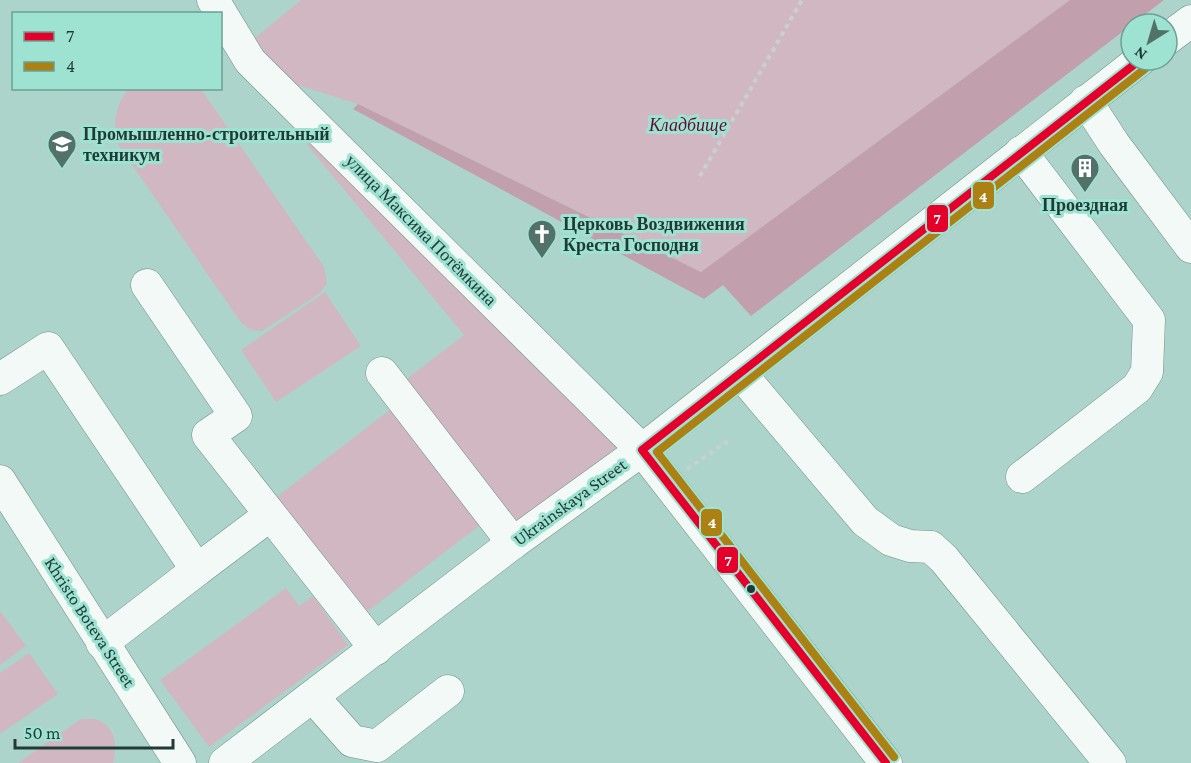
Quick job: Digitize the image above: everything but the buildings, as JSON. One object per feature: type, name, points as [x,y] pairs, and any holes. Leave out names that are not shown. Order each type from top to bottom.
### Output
[{"type":"street","name":"улица Максима Потёмкина","points":[[225,28],[250,61],[642,450],[886,763]]},
{"type":"street","name":"Ukrainskaya Street","points":[[225,763],[513,543],[642,450],[1124,72]]},
{"type":"street","points":[[1086,101],[1114,144],[1191,247]]},
{"type":"street","points":[[1021,152],[1149,320],[1147,372],[1137,388],[1022,477]]},
{"type":"street","points":[[147,285],[236,416],[208,435],[376,649]]},
{"type":"street","points":[[0,380],[48,348],[197,570]]},
{"type":"street","points":[[382,373],[513,543]]},
{"type":"street","points":[[740,373],[865,521],[891,540],[910,546],[930,547],[944,559],[1110,763]]},
{"type":"street","name":"Khristo Boteva Street","points":[[0,481],[180,763]]},
{"type":"street","points":[[102,643],[270,515]]},
{"type":"street","points":[[313,697],[352,741],[377,746],[448,691]]},
{"type":"path","points":[[700,176],[802,0]]},
{"type":"green space","name":"Кладбище","points":[[301,0],[1070,0],[701,272],[358,104],[294,84],[250,42]]},
{"type":"green space","points":[[252,78],[623,442],[514,526],[400,384],[464,335]]},
{"type":"green space","points":[[127,90],[202,90],[324,267],[327,283],[320,293],[262,331],[252,330],[242,324],[117,143],[116,114]]},
{"type":"green space","points":[[325,292],[361,346],[276,402],[241,350]]},
{"type":"green space","points":[[395,406],[484,522],[359,618],[270,502]]},
{"type":"green space","points":[[286,588],[299,606],[313,596],[348,645],[209,747],[160,680]]},
{"type":"green space","points":[[0,611],[26,646],[0,665]]},
{"type":"green space","points":[[29,653],[58,694],[0,734],[0,673]]},
{"type":"green space","points":[[81,719],[98,720],[110,729],[115,745],[113,763],[18,763]]},
{"type":"shaded area","points":[[1070,0],[1164,0],[1148,12],[1119,12],[1119,34],[751,316],[723,285],[704,299],[353,109],[358,104],[701,272]]},
{"type":"transit line","name":"7","points":[[886,763],[642,450],[1125,72]]},
{"type":"transit line","name":"4","points":[[894,757],[657,452],[1141,72]]},
{"type":"place","name":"Промышленно-строительный техникум","points":[[62,170]]},
{"type":"place","name":"Проездная","points":[[1085,194]]},
{"type":"place","name":"Церковь Воздвижения Креста Господня","points":[[542,260]]}]
